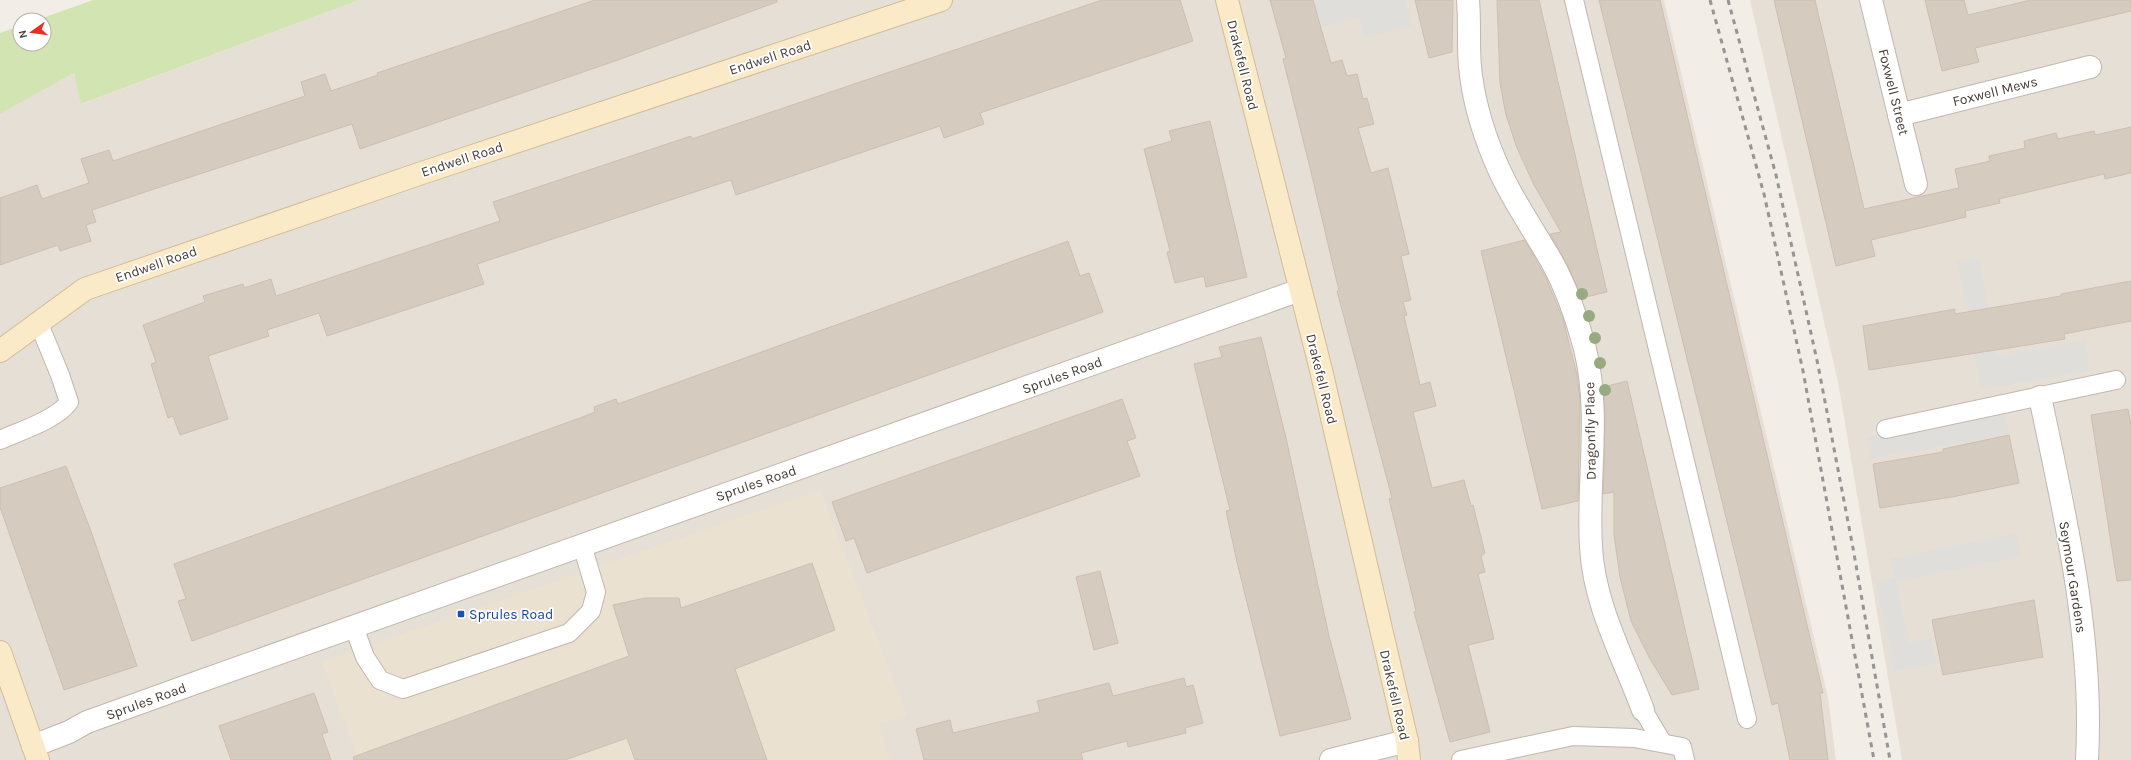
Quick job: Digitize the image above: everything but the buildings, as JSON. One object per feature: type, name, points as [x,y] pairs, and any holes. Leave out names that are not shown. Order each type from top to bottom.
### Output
[{"type":"street","name":"Endwell Road","points":[[0,351],[85,289],[413,176],[941,0]]},
{"type":"street","name":"Drakefell Road","points":[[1227,0],[1300,290],[1408,750]]},
{"type":"street","name":"Dragonfly Place","points":[[1468,0],[1470,66],[1477,107],[1484,132],[1505,184],[1553,263],[1566,290],[1585,351],[1592,391],[1593,426],[1590,511],[1591,548],[1594,576],[1613,638],[1643,710]]},
{"type":"street","name":"Foxwell Street","points":[[1871,0],[1916,184]]},
{"type":"street","name":"Foxwell Mews","points":[[1899,115],[2090,67]]},
{"type":"street","name":"Sprules Road","points":[[36,753],[87,722],[1300,290]]},
{"type":"street","name":"Seymour Gardens","points":[[2040,397],[2058,484],[2082,626],[2089,732],[2087,760]]},
{"type":"street","points":[[0,652],[36,753]]},
{"type":"street","points":[[1331,760],[1408,750]]},
{"type":"lane","points":[[1574,0],[1747,719]]},
{"type":"lane","points":[[0,440],[53,416],[64,409],[69,402],[60,375],[39,324]]},
{"type":"lane","points":[[1886,429],[2116,380]]},
{"type":"lane","points":[[354,627],[365,657],[380,680],[403,689],[569,633],[591,611],[596,592],[582,545]]},
{"type":"lane","points":[[1643,710],[1662,742]]},
{"type":"lane","points":[[1461,760],[1573,736],[1634,738],[1662,742],[1682,747],[1685,760]]},
{"type":"shaded area","points":[[359,0],[1664,0],[1828,697],[1836,760],[0,760],[0,114],[74,73],[82,104]]},
{"type":"shaded area","points":[[1313,0],[1406,0],[1412,25],[1365,38],[1359,17],[1321,27]]},
{"type":"shaded area","points":[[1750,0],[2131,0],[2131,760],[1902,760],[1838,382]]},
{"type":"shaded area","points":[[1979,258],[1997,357],[2086,339],[2089,371],[1981,389],[1957,261]]},
{"type":"shaded area","points":[[2005,414],[2010,434],[1870,459],[1867,438]]},
{"type":"shaded area","points":[[820,490],[907,715],[879,725],[891,760],[358,760],[322,662]]},
{"type":"shaded area","points":[[2016,533],[2020,556],[1896,582],[1909,643],[1931,638],[1937,663],[1895,672],[1876,583],[1895,578],[1891,559]]},
{"type":"green space","points":[[93,0],[359,0],[81,104],[74,73],[0,114],[0,33],[12,29],[12,52],[52,52],[52,15]]},
{"type":"railway","points":[[1710,0],[1764,194],[1803,371],[1874,760]]},
{"type":"railway","points":[[1728,0],[1776,175],[1818,365],[1853,548],[1890,760]]},
{"type":"place","name":"Sprules Road","points":[[461,614]]}]
